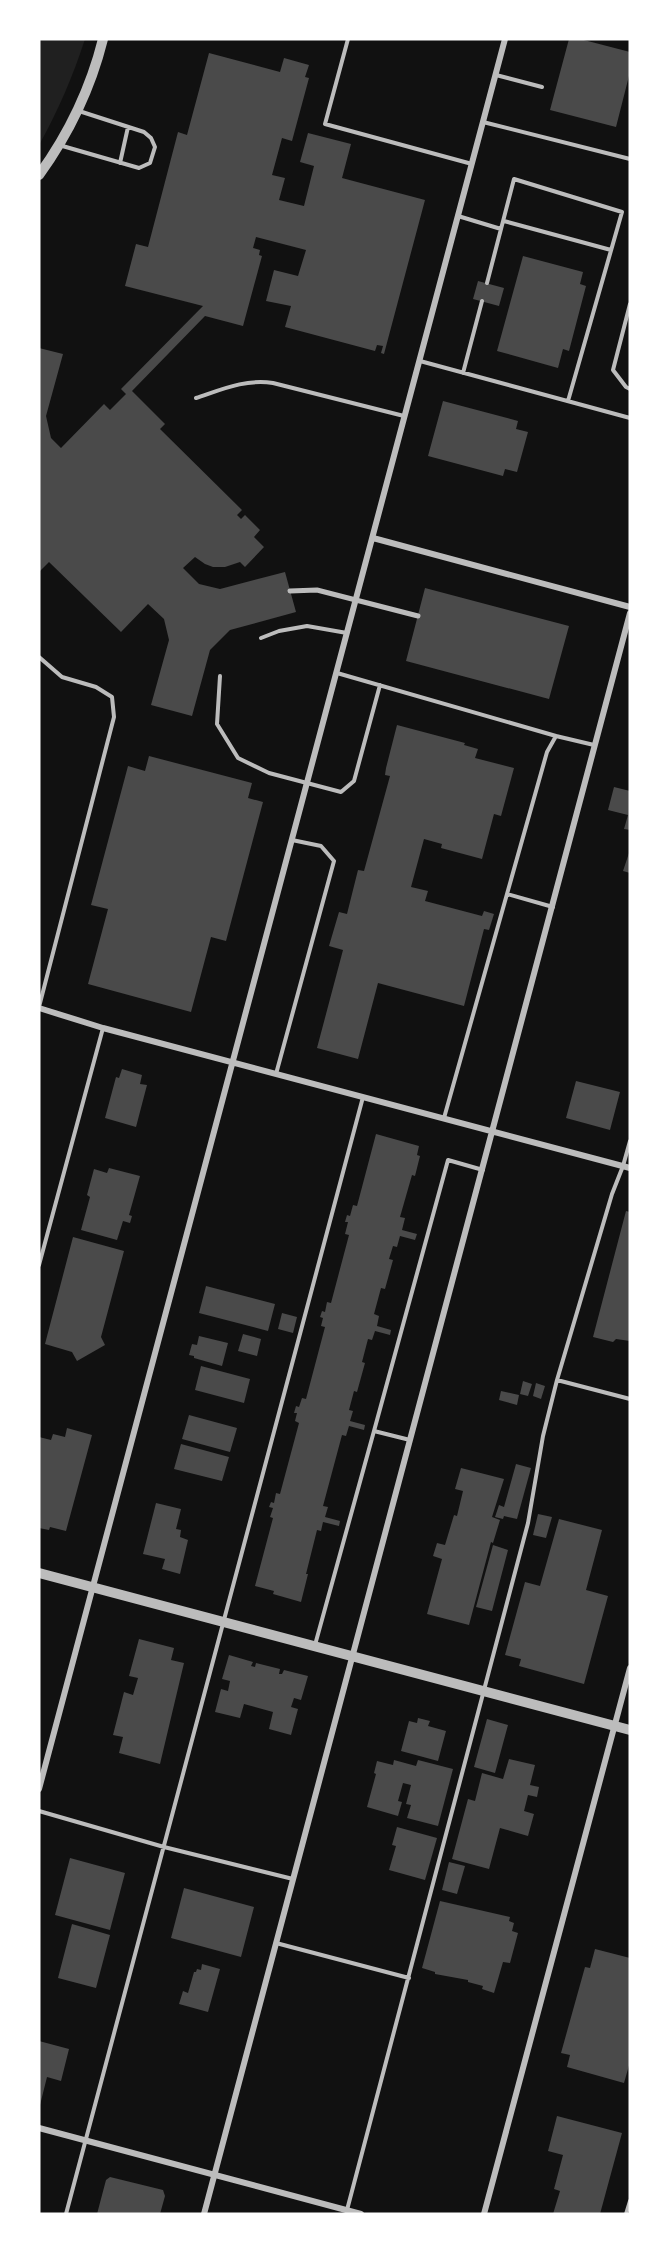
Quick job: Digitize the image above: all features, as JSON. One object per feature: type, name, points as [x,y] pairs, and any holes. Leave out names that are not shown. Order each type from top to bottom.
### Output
[{"type":"street","points":[[39,175],[58,145],[84,94],[103,39]]},
{"type":"street","points":[[39,1789],[506,39]]},
{"type":"street","points":[[372,538],[630,607]]},
{"type":"street","points":[[291,591],[317,590],[418,616]]},
{"type":"street","points":[[204,2214],[630,613]]},
{"type":"street","points":[[39,1007],[103,1028],[627,1167]]},
{"type":"street","points":[[39,1573],[630,1730]]},
{"type":"street","points":[[484,2214],[630,1668]]},
{"type":"street","points":[[39,2128],[361,2214]]},
{"type":"lane","points":[[348,39],[325,124],[472,164]]},
{"type":"lane","points":[[496,75],[542,87]]},
{"type":"lane","points":[[58,145],[120,163],[143,167],[150,163],[155,147],[151,138],[144,132],[76,110]]},
{"type":"lane","points":[[483,122],[630,159]]},
{"type":"lane","points":[[120,163],[128,127]]},
{"type":"lane","points":[[487,283],[514,179],[622,212],[568,401]]},
{"type":"lane","points":[[458,216],[501,230]]},
{"type":"lane","points":[[504,220],[611,250]]},
{"type":"lane","points":[[462,373],[482,301]]},
{"type":"lane","points":[[630,303],[613,370],[626,387],[630,388]]},
{"type":"lane","points":[[420,361],[630,418]]},
{"type":"lane","points":[[196,398],[238,383],[257,381],[273,383],[405,417]]},
{"type":"lane","points":[[261,638],[279,631],[307,626],[347,633]]},
{"type":"lane","points":[[39,657],[62,677],[96,687],[112,697],[114,717],[39,1007]]},
{"type":"lane","points":[[337,673],[595,746]]},
{"type":"lane","points":[[220,676],[217,724],[238,758],[269,773],[341,792],[354,781],[380,685]]},
{"type":"lane","points":[[443,1119],[547,752],[556,736]]},
{"type":"lane","points":[[276,1074],[334,861],[321,846],[292,840]]},
{"type":"lane","points":[[507,894],[553,907]]},
{"type":"lane","points":[[39,1264],[103,1028]]},
{"type":"lane","points":[[66,2214],[363,1097]]},
{"type":"lane","points":[[346,2210],[528,1523],[543,1436],[557,1380],[612,1194],[627,1167],[630,1141]]},
{"type":"lane","points":[[315,1646],[448,1160],[483,1170]]},
{"type":"lane","points":[[557,1380],[630,1399]]},
{"type":"lane","points":[[374,1431],[411,1440]]},
{"type":"lane","points":[[39,1811],[164,1847],[293,1879]]},
{"type":"lane","points":[[276,1943],[409,1978]]},
{"type":"lane","points":[[626,2214],[630,2201]]},
{"type":"shaded area","points":[[39,39],[85,39],[65,93],[39,145]]},
{"type":"building","points":[[569,39],[580,39],[630,52],[630,72],[616,127],[550,110]]},
{"type":"building","points":[[209,53],[280,72],[284,58],[309,65],[305,77],[309,78],[292,141],[282,138],[272,175],[285,178],[279,200],[304,206],[314,166],[300,162],[308,133],[351,144],[342,178],[425,200],[384,354],[381,353],[383,346],[377,345],[375,351],[285,327],[291,306],[266,301],[274,270],[298,276],[306,250],[256,237],[253,248],[260,250],[259,255],[262,256],[243,326],[205,316],[132,391],[165,424],[160,429],[242,510],[237,515],[241,519],[245,515],[260,530],[254,537],[264,547],[245,567],[240,562],[225,567],[213,567],[195,557],[183,568],[199,584],[220,589],[285,572],[296,612],[230,630],[210,650],[192,716],[151,705],[169,640],[164,619],[148,604],[121,632],[49,562],[39,572],[39,348],[63,354],[46,416],[51,438],[61,448],[104,404],[110,410],[126,394],[121,389],[203,306],[125,286],[136,244],[148,247],[178,132],[187,135]]},
{"type":"building","points":[[523,256],[583,272],[580,284],[586,286],[569,351],[563,349],[558,368],[497,351]]},
{"type":"building","points":[[478,281],[504,288],[499,306],[473,299]]},
{"type":"building","points":[[443,401],[518,421],[516,429],[528,432],[517,472],[505,469],[503,476],[428,456]]},
{"type":"building","points":[[425,588],[569,626],[549,699],[406,661]]},
{"type":"building","points":[[397,725],[465,743],[464,745],[478,749],[475,758],[514,768],[501,816],[494,814],[482,859],[441,848],[442,844],[424,839],[411,887],[428,891],[425,901],[482,916],[484,911],[494,914],[489,930],[484,929],[464,1006],[378,983],[358,1059],[317,1048],[343,950],[329,946],[339,912],[347,914],[358,870],[364,871],[390,776],[385,775]]},
{"type":"building","points":[[149,756],[252,783],[248,798],[263,802],[226,941],[211,937],[191,1012],[88,984],[108,909],[91,905],[128,766],[145,771]]},
{"type":"building","points":[[614,787],[630,791],[630,830],[624,829],[628,815],[608,810]]},
{"type":"building","points":[[630,850],[630,873],[623,871]]},
{"type":"building","points":[[122,1069],[142,1075],[140,1084],[147,1085],[136,1127],[105,1118],[116,1077],[119,1078]]},
{"type":"building","points":[[576,1081],[620,1092],[610,1130],[566,1118]]},
{"type":"building","points":[[376,1134],[419,1146],[417,1155],[420,1156],[415,1176],[412,1175],[400,1217],[405,1218],[402,1230],[417,1234],[415,1240],[400,1236],[397,1247],[393,1246],[389,1259],[393,1260],[385,1289],[381,1288],[374,1314],[379,1316],[377,1326],[391,1330],[390,1335],[375,1331],[372,1340],[368,1339],[362,1362],[365,1363],[349,1410],[353,1411],[350,1421],[365,1425],[364,1430],[349,1426],[346,1436],[342,1435],[323,1506],[328,1507],[325,1517],[340,1521],[339,1526],[323,1522],[321,1531],[317,1530],[301,1602],[255,1586],[273,1518],[270,1517],[273,1508],[269,1507],[271,1502],[274,1503],[276,1493],[280,1494],[299,1423],[295,1421],[297,1413],[294,1413],[302,1398],[306,1399],[325,1327],[321,1326],[323,1318],[320,1317],[322,1311],[325,1312],[327,1302],[331,1303],[349,1235],[345,1234],[348,1222],[345,1222],[347,1215],[350,1216],[353,1205],[357,1206]]},
{"type":"building","points":[[109,1168],[140,1176],[129,1215],[132,1216],[130,1223],[123,1221],[117,1240],[81,1230],[90,1197],[87,1195],[94,1169],[107,1173]]},
{"type":"building","points":[[626,1211],[630,1212],[630,1341],[616,1339],[613,1342],[593,1337]]},
{"type":"building","points":[[73,1237],[124,1251],[101,1337],[105,1345],[77,1361],[72,1352],[45,1344]]},
{"type":"building","points":[[206,1286],[275,1304],[268,1331],[199,1313]]},
{"type":"building","points":[[282,1313],[297,1317],[293,1333],[278,1329]]},
{"type":"building","points":[[243,1334],[261,1339],[257,1356],[238,1351]]},
{"type":"building","points":[[199,1336],[228,1343],[222,1366],[189,1355],[192,1344],[197,1345]]},
{"type":"building","points":[[201,1366],[250,1379],[244,1403],[195,1390]]},
{"type":"building","points":[[523,1381],[532,1384],[528,1396],[520,1394]]},
{"type":"building","points":[[536,1383],[545,1386],[541,1399],[533,1396]]},
{"type":"building","points":[[501,1391],[519,1395],[517,1405],[499,1400]]},
{"type":"building","points":[[189,1415],[237,1428],[230,1452],[182,1439]]},
{"type":"building","points":[[67,1428],[92,1435],[66,1531],[50,1527],[49,1530],[39,1528],[39,1437],[51,1440],[53,1434],[65,1437]]},
{"type":"building","points":[[181,1444],[229,1457],[222,1481],[174,1469]]},
{"type":"building","points":[[516,1464],[531,1468],[517,1519],[504,1516],[503,1519],[495,1517],[499,1505],[504,1507]]},
{"type":"building","points":[[461,1468],[504,1479],[492,1517],[500,1520],[493,1543],[491,1542],[469,1625],[427,1614],[442,1559],[433,1556],[437,1543],[445,1545],[454,1515],[457,1516],[463,1491],[455,1489]]},
{"type":"building","points":[[156,1503],[181,1509],[176,1529],[181,1530],[180,1537],[188,1540],[180,1574],[162,1569],[165,1559],[143,1554]]},
{"type":"building","points":[[538,1514],[552,1517],[546,1538],[533,1535]]},
{"type":"building","points":[[559,1519],[602,1530],[586,1590],[608,1596],[584,1684],[519,1666],[521,1659],[505,1655],[525,1582],[540,1586]]},
{"type":"building","points":[[493,1545],[508,1550],[492,1611],[476,1607]]},
{"type":"building","points":[[139,1639],[174,1648],[171,1660],[184,1663],[160,1764],[119,1753],[123,1737],[113,1735],[124,1692],[133,1695],[138,1678],[129,1676]]},
{"type":"building","points":[[229,1655],[253,1662],[251,1666],[255,1667],[256,1663],[280,1669],[279,1674],[282,1674],[284,1670],[308,1676],[301,1700],[294,1698],[291,1707],[298,1709],[291,1735],[269,1729],[273,1712],[244,1704],[240,1718],[215,1712],[221,1689],[228,1691],[230,1681],[222,1679]]},
{"type":"building","points":[[418,1718],[430,1721],[428,1726],[446,1731],[438,1761],[401,1751],[409,1721],[417,1723]]},
{"type":"building","points":[[487,1719],[508,1725],[495,1773],[474,1767]]},
{"type":"building","points":[[509,1759],[535,1765],[530,1785],[539,1787],[537,1797],[528,1795],[524,1811],[534,1814],[528,1836],[500,1828],[489,1869],[452,1859],[468,1799],[475,1801],[482,1773],[503,1779]]},
{"type":"building","points":[[394,1760],[416,1766],[418,1760],[453,1769],[438,1826],[407,1818],[411,1805],[406,1804],[411,1785],[403,1783],[398,1801],[402,1802],[398,1816],[367,1807],[377,1761],[393,1765]]},
{"type":"building","points":[[397,1827],[437,1838],[425,1880],[389,1870],[396,1846],[392,1845]]},
{"type":"building","points":[[70,1858],[125,1873],[110,1930],[55,1915]]},
{"type":"building","points":[[449,1862],[465,1866],[457,1894],[442,1890]]},
{"type":"building","points":[[184,1888],[254,1907],[241,1957],[171,1938]]},
{"type":"building","points":[[440,1901],[510,1917],[509,1921],[514,1923],[512,1931],[518,1933],[510,1963],[503,1962],[494,1993],[468,1980],[435,1974],[435,1972],[422,1968]]},
{"type":"building","points":[[72,1924],[110,1935],[96,1988],[58,1978]]},
{"type":"building","points":[[595,1949],[630,1958],[630,2062],[624,2083],[567,2067],[570,2055],[561,2053],[585,1967],[590,1968]]},
{"type":"building","points":[[202,1964],[220,1969],[208,2012],[179,2004],[183,1991],[188,1993],[194,1972],[197,1969],[201,1970]]},
{"type":"building","points":[[39,2041],[69,2049],[61,2081],[47,2077],[40,2105]]},
{"type":"building","points":[[557,2116],[622,2133],[600,2214],[553,2214],[560,2191],[554,2189],[563,2155],[548,2151]]},
{"type":"building","points":[[110,2177],[163,2190],[165,2196],[160,2214],[97,2214],[106,2180]]}]
